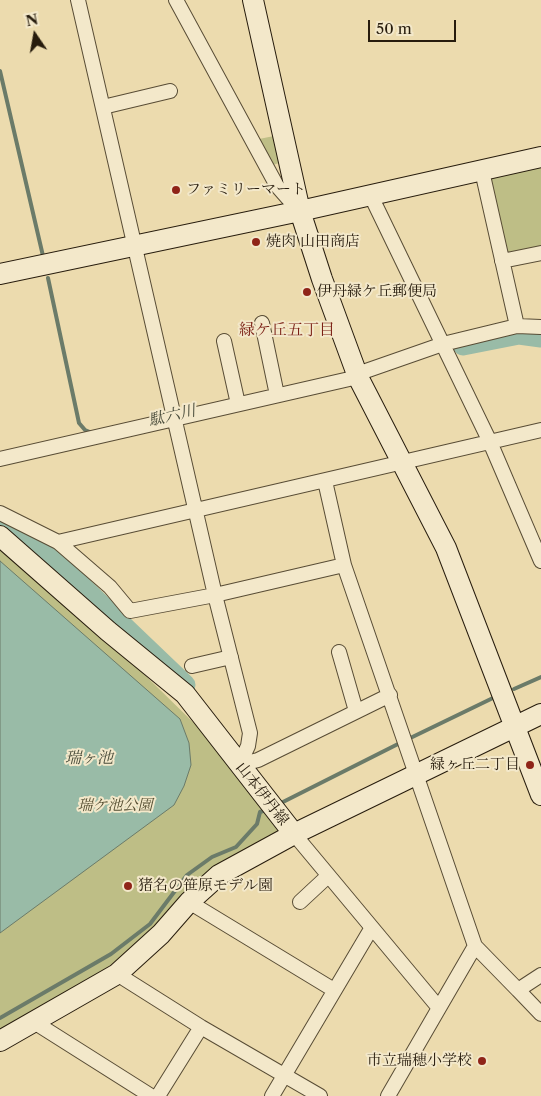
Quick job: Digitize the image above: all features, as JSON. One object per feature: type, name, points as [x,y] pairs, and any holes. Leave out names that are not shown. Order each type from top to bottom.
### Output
[{"type":"street","points":[[78,0],[215,595],[250,733],[248,746],[239,765]]},
{"type":"street","points":[[176,0],[277,186],[300,211]]},
{"type":"street","points":[[253,0],[300,211],[322,279],[357,375],[446,548],[541,795]]},
{"type":"street","points":[[103,107],[154,90],[170,91]]},
{"type":"street","points":[[0,274],[371,196],[541,157]]},
{"type":"street","points":[[482,171],[517,326]]},
{"type":"street","points":[[371,196],[490,442],[541,561]]},
{"type":"street","points":[[502,261],[541,253]]},
{"type":"street","points":[[262,323],[277,392]]},
{"type":"street","points":[[0,458],[175,416],[238,404],[277,392],[357,375],[443,344],[517,326],[541,327]]},
{"type":"street","points":[[224,341],[238,404]]},
{"type":"street","points":[[58,542],[541,430]]},
{"type":"street","points":[[325,481],[344,565],[475,946],[541,1014]]},
{"type":"street","points":[[0,513],[58,542],[110,587],[130,611],[215,595],[344,565]]},
{"type":"street","name":"山本伊丹線","points":[[0,536],[108,631],[185,694],[294,834],[541,714]]},
{"type":"street","points":[[339,652],[356,711]]},
{"type":"street","points":[[192,666],[231,658]]},
{"type":"street","points":[[239,765],[258,760],[390,695]]},
{"type":"street","points":[[0,1041],[117,974],[161,934],[189,902],[219,876],[294,834],[439,1008]]},
{"type":"street","points":[[300,902],[328,876]]},
{"type":"street","points":[[189,902],[334,990]]},
{"type":"street","points":[[272,1096],[372,929]]},
{"type":"street","points":[[388,1096],[475,946]]},
{"type":"street","points":[[117,974],[200,1027],[320,1096]]},
{"type":"street","points":[[518,990],[541,975]]},
{"type":"street","points":[[34,1022],[151,1096]]},
{"type":"street","points":[[158,1096],[200,1027]]},
{"type":"green space","points":[[274,136],[279,163],[273,165],[259,139]]},
{"type":"green space","points":[[541,164],[541,249],[507,256],[486,177]]},
{"type":"green space","name":"瑞ケ池公園","points":[[0,544],[107,638],[199,728],[281,826],[265,845],[81,988],[0,1034]]},
{"type":"water","name":"瑞ヶ池","points":[[0,561],[180,719],[189,743],[191,765],[184,786],[174,805],[0,933]]},
{"type":"waterway","points":[[0,71],[43,256]]},
{"type":"waterway","points":[[48,278],[79,423],[85,430],[92,433]]},
{"type":"waterway","name":"駄六川","points":[[463,345],[519,334],[541,337]]},
{"type":"waterway","name":"駄六川","points":[[0,528],[43,553],[73,578],[185,685]]},
{"type":"waterway","points":[[514,689],[541,677]]},
{"type":"waterway","points":[[279,804],[495,697]]},
{"type":"waterway","points":[[0,1018],[111,954],[150,924],[187,875],[212,857],[236,847],[257,824],[260,812],[266,810]]},
{"type":"place","name":"ファミリーマート","points":[[176,190]]},
{"type":"place","name":"焼肉 山田商店","points":[[256,242]]},
{"type":"place","name":"伊丹緑ケ丘郵便局","points":[[307,292]]},
{"type":"place","name":"緑ヶ丘二丁目","points":[[530,765]]},
{"type":"place","name":"猪名の笹原モデル園","points":[[128,886]]},
{"type":"place","name":"市立瑞穂小学校","points":[[482,1061]]},
{"type":"district","name":"緑ケ丘五丁目","points":[[287,330]]}]
